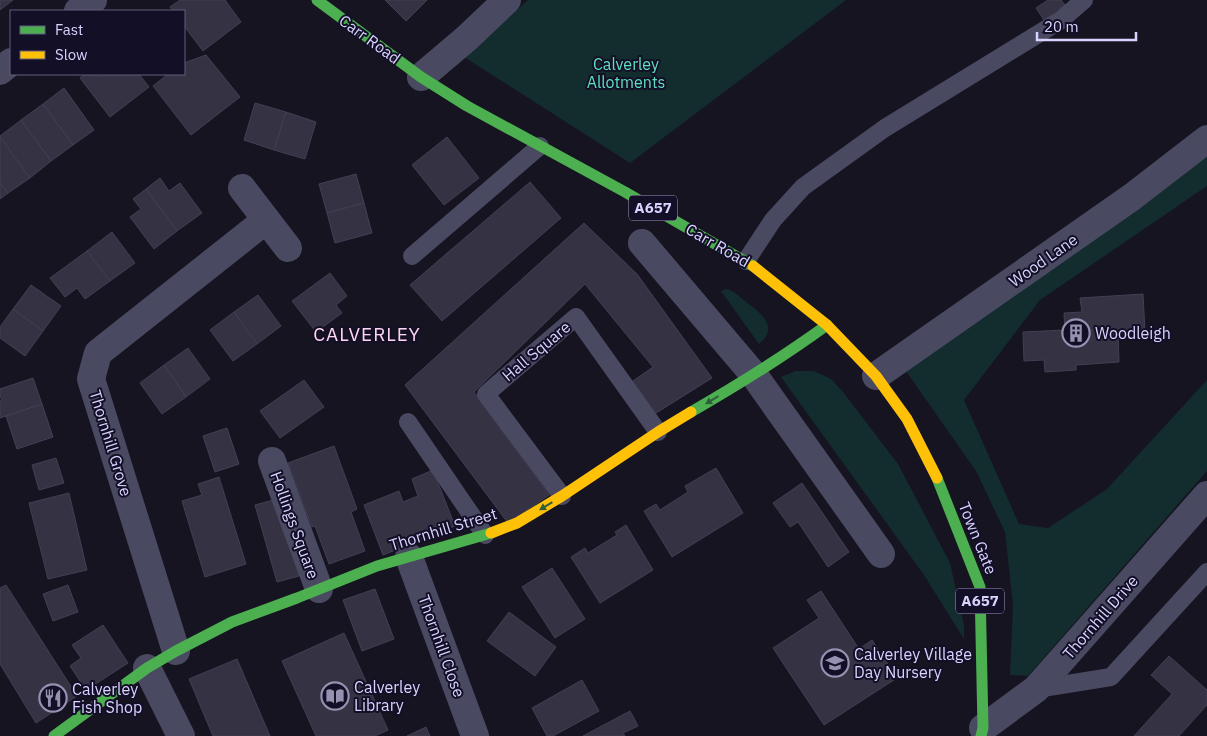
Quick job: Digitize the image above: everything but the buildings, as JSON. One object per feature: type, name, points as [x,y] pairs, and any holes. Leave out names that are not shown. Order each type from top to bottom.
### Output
[{"type":"main road","name":"Carr Road","points":[[317,0],[422,77],[467,106],[756,266],[827,325],[876,376],[907,419],[935,473]]},
{"type":"main road","name":"Thornhill Street","points":[[54,736],[147,668],[232,622],[377,566],[485,535],[517,523],[562,496],[658,432],[754,375],[827,325]]},
{"type":"main road","name":"Town Gate","points":[[935,473],[980,587],[982,732]]},
{"type":"street","points":[[79,10],[93,0]]},
{"type":"street","points":[[422,77],[507,0]]},
{"type":"street","points":[[0,71],[10,63]]},
{"type":"street","name":"Wood Lane","points":[[876,376],[1132,197],[1207,139]]},
{"type":"street","points":[[242,188],[288,248]]},
{"type":"street","name":"Thornhill Grove","points":[[176,651],[91,379],[98,353],[266,220]]},
{"type":"street","points":[[642,243],[754,375],[881,554]]},
{"type":"street","name":"Hollings Square","points":[[272,461],[319,589]]},
{"type":"street","name":"Thornhill Drive","points":[[982,732],[1036,689],[1207,495]]},
{"type":"street","name":"Thornhill Close","points":[[409,557],[475,736]]},
{"type":"street","points":[[147,668],[181,736]]},
{"type":"lane","points":[[746,261],[773,220],[803,187],[885,128],[1061,20],[1084,0]]},
{"type":"lane","points":[[412,256],[540,146]]},
{"type":"lane","name":"Hall Square","points":[[562,496],[486,394],[576,317],[658,432]]},
{"type":"lane","points":[[408,422],[485,535]]},
{"type":"lane","points":[[1036,689],[1111,677],[1207,572]]},
{"type":"green space","name":"Calverley Allotments","points":[[528,0],[846,0],[630,163],[464,57]]},
{"type":"green space","points":[[1207,154],[1207,186],[1040,300],[964,400],[1019,524],[1048,528],[1107,489],[1207,380],[1207,471],[1028,676],[1010,675],[1013,605],[1005,532],[976,471],[903,367]]},
{"type":"green space","points":[[726,289],[735,293],[754,308],[767,322],[768,333],[759,344],[721,291]]},
{"type":"green space","points":[[796,371],[814,371],[831,379],[898,464],[950,563],[964,625],[964,639],[924,575],[781,377]]},
{"type":"traffic: fast","points":[[317,0],[421,77],[467,106],[625,192],[753,266]]},
{"type":"traffic: fast","points":[[691,412],[726,392],[827,325]]},
{"type":"traffic: fast","points":[[937,478],[980,587],[983,728],[981,736]]},
{"type":"traffic: fast","points":[[54,736],[147,668],[232,622],[377,566],[491,533]]},
{"type":"traffic: slow","points":[[753,266],[827,325],[876,376],[907,419],[937,478]]},
{"type":"traffic: slow","points":[[491,533],[517,523],[562,496],[691,412]]},
{"type":"place","name":"Woodleigh","points":[[1076,333]]},
{"type":"place","name":"Calverley Village Day Nursery","points":[[835,663]]},
{"type":"place","name":"Calverley Library","points":[[335,696]]},
{"type":"place","name":"Calverley Fish Shop","points":[[53,698]]},
{"type":"district","name":"CALVERLEY","points":[[367,334]]}]
